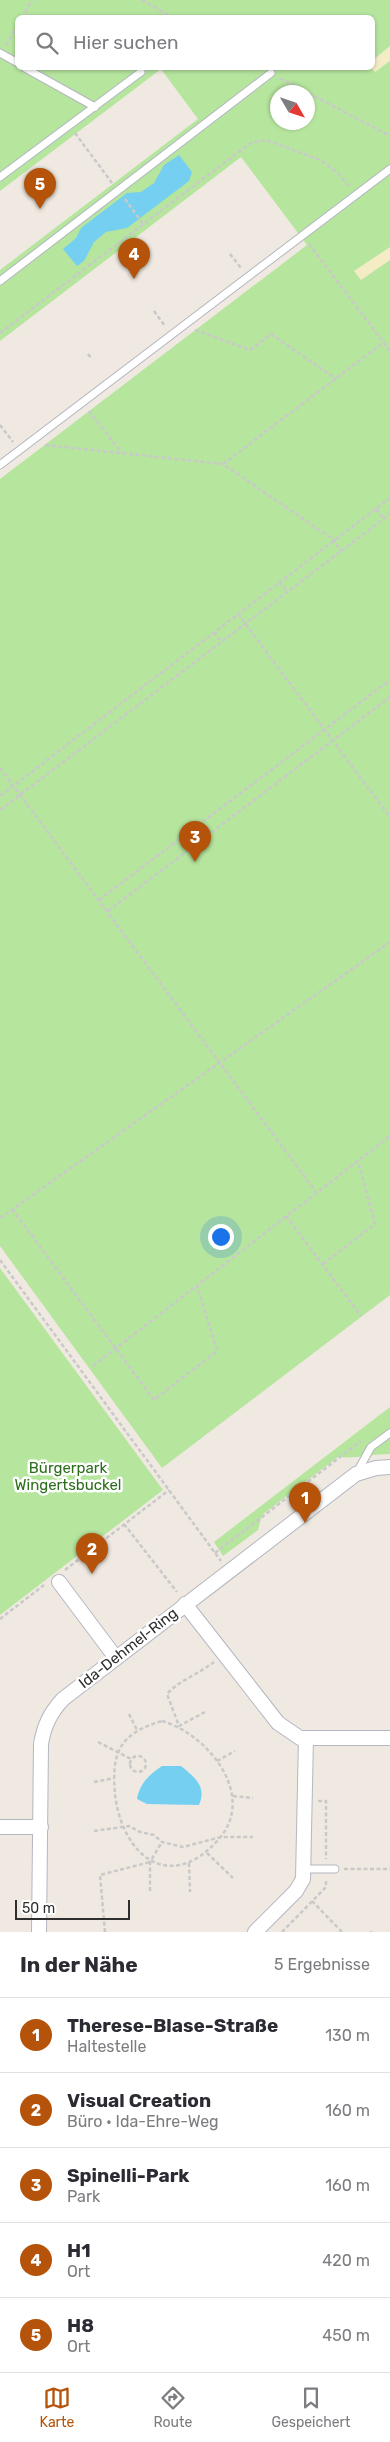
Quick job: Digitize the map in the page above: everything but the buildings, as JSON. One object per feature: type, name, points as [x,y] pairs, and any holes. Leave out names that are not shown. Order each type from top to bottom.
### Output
[{"type":"street","name":"Ida-Dehmel-Ring","points":[[39,1932],[41,1744],[47,1720],[63,1699],[356,1474],[376,1468],[390,1467]]},
{"type":"street","points":[[57,1578],[116,1658]]},
{"type":"street","points":[[185,1604],[278,1723],[300,1738],[390,1738]]},
{"type":"street","points":[[255,1932],[296,1891],[303,1879],[305,1869],[306,1738]]},
{"type":"street","points":[[0,1827],[41,1827]]},
{"type":"lane","points":[[1,53],[15,61]]},
{"type":"lane","points":[[29,70],[94,107]]},
{"type":"lane","points":[[0,178],[141,72]]},
{"type":"lane","points":[[0,281],[271,73]]},
{"type":"lane","points":[[0,465],[390,169]]},
{"type":"lane","points":[[356,1474],[371,1447],[390,1433]]},
{"type":"lane","points":[[305,1869],[335,1869]]},
{"type":"path","points":[[24,15],[32,0]]},
{"type":"path","points":[[142,0],[168,15]]},
{"type":"path","points":[[1,53],[15,30]]},
{"type":"path","points":[[271,73],[390,136]]},
{"type":"path","points":[[69,126],[143,224]]},
{"type":"path","points":[[0,333],[250,144],[261,140],[320,160],[338,174],[356,195]]},
{"type":"path","points":[[302,235],[390,351]]},
{"type":"path","points":[[230,254],[237,263]]},
{"type":"path","points":[[154,312],[161,320]]},
{"type":"path","points":[[185,326],[250,350],[271,334],[336,379]]},
{"type":"path","points":[[223,464],[384,342]]},
{"type":"path","points":[[88,354],[92,359]]},
{"type":"path","points":[[82,402],[122,453]]},
{"type":"path","points":[[0,425],[19,451]]},
{"type":"path","points":[[32,441],[47,446],[223,464],[334,540],[341,551]]},
{"type":"path","points":[[0,796],[390,498]]},
{"type":"path","points":[[376,509],[384,519]]},
{"type":"path","points":[[0,810],[390,514]]},
{"type":"path","points":[[278,582],[288,592]]},
{"type":"path","points":[[237,614],[390,817]]},
{"type":"path","points":[[214,632],[222,642]]},
{"type":"path","points":[[99,900],[390,680]]},
{"type":"path","points":[[386,682],[390,687]]},
{"type":"path","points":[[108,911],[390,697]]},
{"type":"path","points":[[0,768],[316,1192]]},
{"type":"path","points":[[0,1218],[390,942]]},
{"type":"path","points":[[93,1366],[390,1136]]},
{"type":"path","points":[[322,1264],[375,1224],[358,1161]]},
{"type":"path","points":[[12,1209],[154,1400],[216,1351],[197,1286]]},
{"type":"path","points":[[286,1216],[361,1316]]},
{"type":"path","points":[[0,1260],[228,1571]]},
{"type":"path","points":[[215,1553],[365,1437]]},
{"type":"path","points":[[0,1619],[57,1578],[169,1490]]},
{"type":"path","points":[[124,1524],[185,1604]]},
{"type":"path","points":[[179,1726],[167,1694],[173,1686],[197,1675],[225,1653]]},
{"type":"path","points":[[179,1726],[205,1712]]},
{"type":"path","points":[[129,1714],[137,1730]]},
{"type":"path","points":[[105,1932],[100,1875],[150,1862],[167,1865],[189,1863],[207,1853],[221,1837],[232,1816],[233,1796],[228,1780],[217,1761],[200,1740],[179,1726],[162,1722],[137,1730],[118,1752],[114,1778],[116,1802],[122,1826],[133,1847],[150,1862]]},
{"type":"path","points":[[98,1742],[131,1760]]},
{"type":"path","points":[[217,1761],[235,1751]]},
{"type":"path","points":[[136,1756],[141,1756],[145,1760],[146,1766],[138,1772],[132,1770],[131,1760],[136,1756]]},
{"type":"path","points":[[94,1782],[114,1778]]},
{"type":"path","points":[[233,1796],[253,1798]]},
{"type":"path","points":[[94,1831],[122,1826],[154,1835],[162,1842],[183,1847],[221,1837],[253,1838]]},
{"type":"path","points":[[150,1892],[150,1862],[162,1842]]},
{"type":"path","points":[[207,1853],[233,1878]]},
{"type":"path","points":[[189,1863],[190,1892]]},
{"type":"path","points":[[359,1864],[359,1869]]},
{"type":"path","points":[[335,1869],[390,1869]]},
{"type":"path","points":[[312,1901],[342,1932]]},
{"type":"green space","points":[[0,0],[390,0],[390,1295],[162,1468],[0,1246],[0,479],[307,245],[241,157],[0,341],[0,270],[198,119],[162,70],[375,70],[375,15],[15,15],[15,70],[160,70],[0,191]]},
{"type":"green space","name":"Bürgerpark Wingertsbuckel","points":[[0,1268],[163,1490],[0,1615]]},
{"type":"green space","points":[[390,1407],[390,1454],[338,1457],[262,1515],[258,1530],[223,1556],[214,1542]]},
{"type":"sand","points":[[390,46],[390,61],[375,72],[373,70],[375,70],[375,58]]},
{"type":"sand","points":[[390,247],[390,260],[361,280],[354,271]]},
{"type":"water","points":[[179,155],[192,172],[189,181],[127,228],[106,232],[94,242],[84,261],[77,266],[63,249],[76,238],[81,228],[127,193],[141,192],[154,183],[164,165]]},
{"type":"water","points":[[162,1766],[181,1766],[195,1778],[202,1793],[199,1805],[147,1804],[137,1799],[140,1788],[146,1780]]},
{"type":"place","name":"H8","points":[[40,209]]},
{"type":"place","name":"H1","points":[[134,279]]},
{"type":"place","name":"Spinelli-Park","points":[[195,862]]},
{"type":"place","name":"Therese-Blase-Straße","points":[[305,1523]]},
{"type":"place","name":"Visual Creation","points":[[92,1574]]}]
